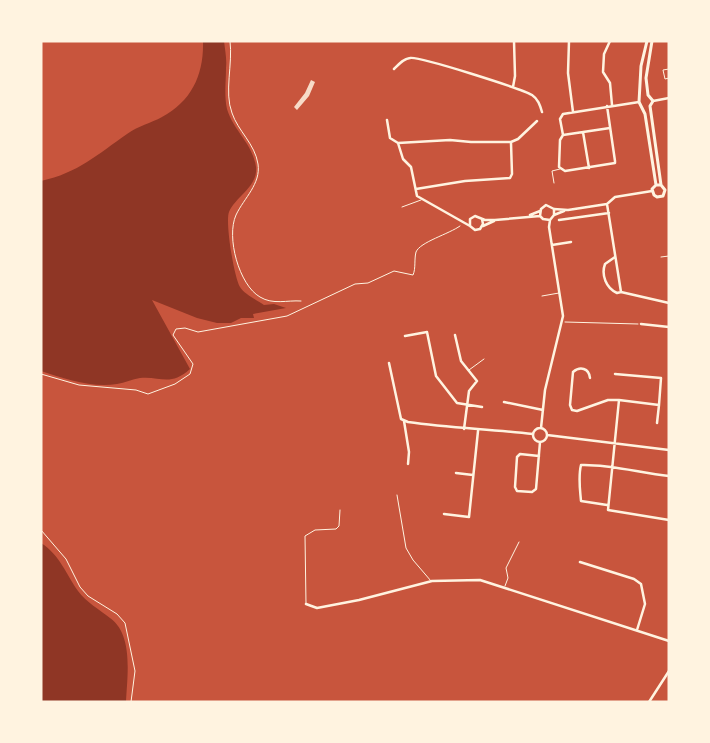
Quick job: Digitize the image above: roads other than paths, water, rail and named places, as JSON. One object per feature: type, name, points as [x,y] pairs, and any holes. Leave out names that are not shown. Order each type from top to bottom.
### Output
[{"type":"street","points":[[512,87],[515,76],[514,41]]},
{"type":"street","points":[[570,41],[568,73],[573,112]]},
{"type":"street","points":[[610,41],[604,54],[604,72],[610,83],[612,105]]},
{"type":"street","points":[[541,428],[545,390],[562,322],[549,227],[550,220],[554,215],[568,210],[608,204],[615,197],[652,191],[656,185],[644,107],[640,102],[641,66],[647,41]]},
{"type":"street","points":[[652,41],[646,67],[648,95],[653,101]]},
{"type":"street","points":[[394,69],[402,61],[415,58],[512,87],[533,96],[539,102],[542,112]]},
{"type":"street","points":[[641,96],[648,95]]},
{"type":"street","points":[[652,191],[654,195],[660,197],[665,194],[667,189],[661,184],[650,106],[653,101],[669,98]]},
{"type":"street","points":[[607,106],[616,162],[589,168],[565,171],[560,169],[559,157],[563,135],[560,116],[573,112],[612,105],[640,102]]},
{"type":"street","points":[[644,107],[650,106]]},
{"type":"street","points":[[387,120],[390,138],[398,143],[450,140],[511,142],[518,140],[537,121]]},
{"type":"street","points":[[563,135],[610,128]]},
{"type":"street","points":[[583,132],[589,168]]},
{"type":"street","points":[[416,189],[465,181],[510,178],[512,174],[511,142]]},
{"type":"street","points":[[398,143],[403,159],[412,170],[418,196],[421,199],[477,230],[495,220]]},
{"type":"street","points":[[656,185],[661,184]]},
{"type":"street","points":[[608,204],[621,292]]},
{"type":"street","points":[[527,216],[540,211],[546,205],[554,209],[568,210]]},
{"type":"street","points":[[554,209],[554,215]]},
{"type":"street","points":[[540,211],[540,216]]},
{"type":"street","points":[[559,220],[609,212]]},
{"type":"street","points":[[458,220],[470,220],[475,216],[482,219],[495,220],[540,216],[550,220]]},
{"type":"street","points":[[482,219],[483,226]]},
{"type":"street","points":[[470,220],[470,226]]},
{"type":"street","points":[[552,245],[571,242]]},
{"type":"street","points":[[615,257],[605,264],[604,278],[612,290],[617,293],[621,292],[669,304]]},
{"type":"street","points":[[640,324],[669,328]]},
{"type":"street","points":[[404,336],[427,332],[436,376],[457,403],[482,407]]},
{"type":"street","points":[[455,335],[461,361],[477,382],[469,391],[464,429]]},
{"type":"street","points":[[390,363],[401,419],[404,421],[409,452],[408,464]]},
{"type":"street","points":[[590,378],[585,369],[579,368],[573,372],[570,405],[572,410],[577,411],[611,400],[659,404]]},
{"type":"street","points":[[615,374],[661,378],[657,423]]},
{"type":"street","points":[[619,400],[608,510],[669,519]]},
{"type":"street","points":[[504,402],[543,410]]},
{"type":"street","points":[[404,421],[478,431],[494,430],[534,434]]},
{"type":"street","points":[[534,434],[536,430],[541,428]]},
{"type":"street","points":[[541,428],[545,430],[547,435]]},
{"type":"street","points":[[444,514],[469,516],[478,431]]},
{"type":"street","points":[[534,434],[535,439],[540,442]]},
{"type":"street","points":[[547,435],[669,450]]},
{"type":"street","points":[[540,442],[544,441],[547,435]]},
{"type":"street","points":[[539,456],[520,454],[517,457],[514,487],[517,491],[532,492],[536,489],[539,456],[540,442]]},
{"type":"street","points":[[607,505],[582,501],[582,488],[579,483],[580,467],[583,465],[669,476]]},
{"type":"street","points":[[456,473],[473,475]]},
{"type":"street","points":[[580,562],[634,579],[641,584],[645,604],[637,630]]},
{"type":"street","points":[[306,604],[314,608],[329,607],[432,581],[480,580],[669,641]]},
{"type":"street","points":[[649,702],[669,671]]},
{"type":"lane","points":[[554,182],[552,171],[560,169]]},
{"type":"lane","points":[[402,207],[421,199]]},
{"type":"lane","points":[[542,296],[559,293]]},
{"type":"lane","points":[[469,371],[484,359]]},
{"type":"lane","points":[[397,495],[406,548],[413,560],[432,581]]},
{"type":"lane","points":[[306,604],[305,536],[315,530],[336,529],[339,526],[340,510]]},
{"type":"lane","points":[[504,587],[508,578],[506,568],[519,542]]}]
